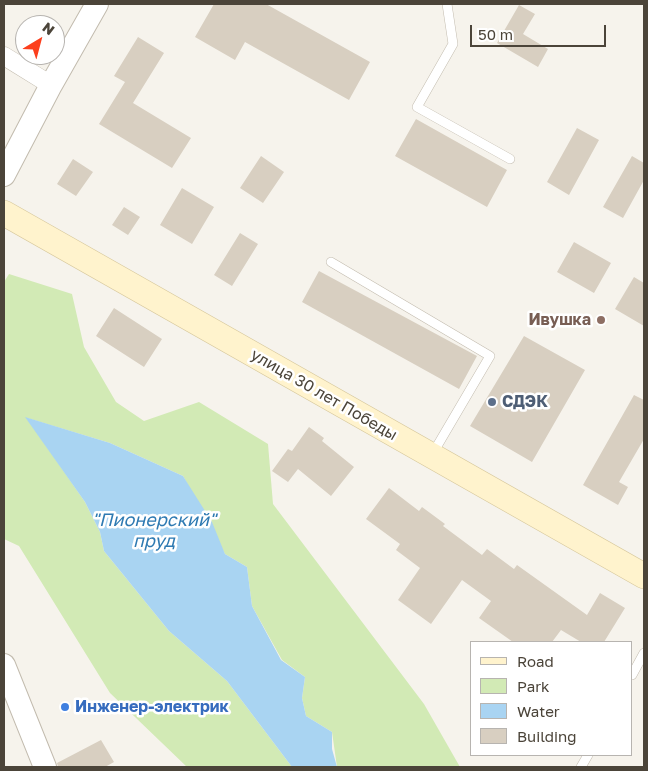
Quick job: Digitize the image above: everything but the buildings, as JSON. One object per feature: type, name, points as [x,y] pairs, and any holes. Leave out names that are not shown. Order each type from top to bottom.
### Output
[{"type":"main road","name":"улица 30 лет Победы","points":[[4,213],[644,576]]},
{"type":"street","points":[[4,175],[51,85],[97,4]]},
{"type":"street","points":[[4,56],[51,85]]},
{"type":"street","points":[[4,665],[44,767]]},
{"type":"lane","points":[[448,4],[453,44],[418,107],[510,159]]},
{"type":"lane","points":[[332,262],[490,356],[431,455]]},
{"type":"lane","points":[[633,673],[644,653]]},
{"type":"lane","points":[[581,767],[587,756]]},
{"type":"green space","points":[[9,274],[72,294],[84,347],[116,402],[144,421],[199,402],[268,444],[273,504],[424,704],[460,767],[337,767],[332,732],[306,716],[302,698],[305,677],[282,660],[252,606],[247,567],[225,554],[183,476],[110,443],[27,418],[85,502],[100,532],[104,551],[169,631],[227,681],[292,767],[187,767],[110,693],[19,546],[4,539],[4,282]]},
{"type":"water","name":"\"Пионерский\" пруд","points":[[25,417],[110,443],[183,476],[212,522],[225,554],[247,567],[252,606],[281,660],[305,677],[302,698],[306,716],[332,732],[332,749],[337,767],[292,767],[227,681],[169,631],[104,551],[100,532],[85,502]]},
{"type":"place","name":"Ивушка","points":[[601,320]]},
{"type":"place","name":"СДЭК","points":[[492,402]]},
{"type":"place","name":"Инженер-электрик","points":[[65,707]]}]
